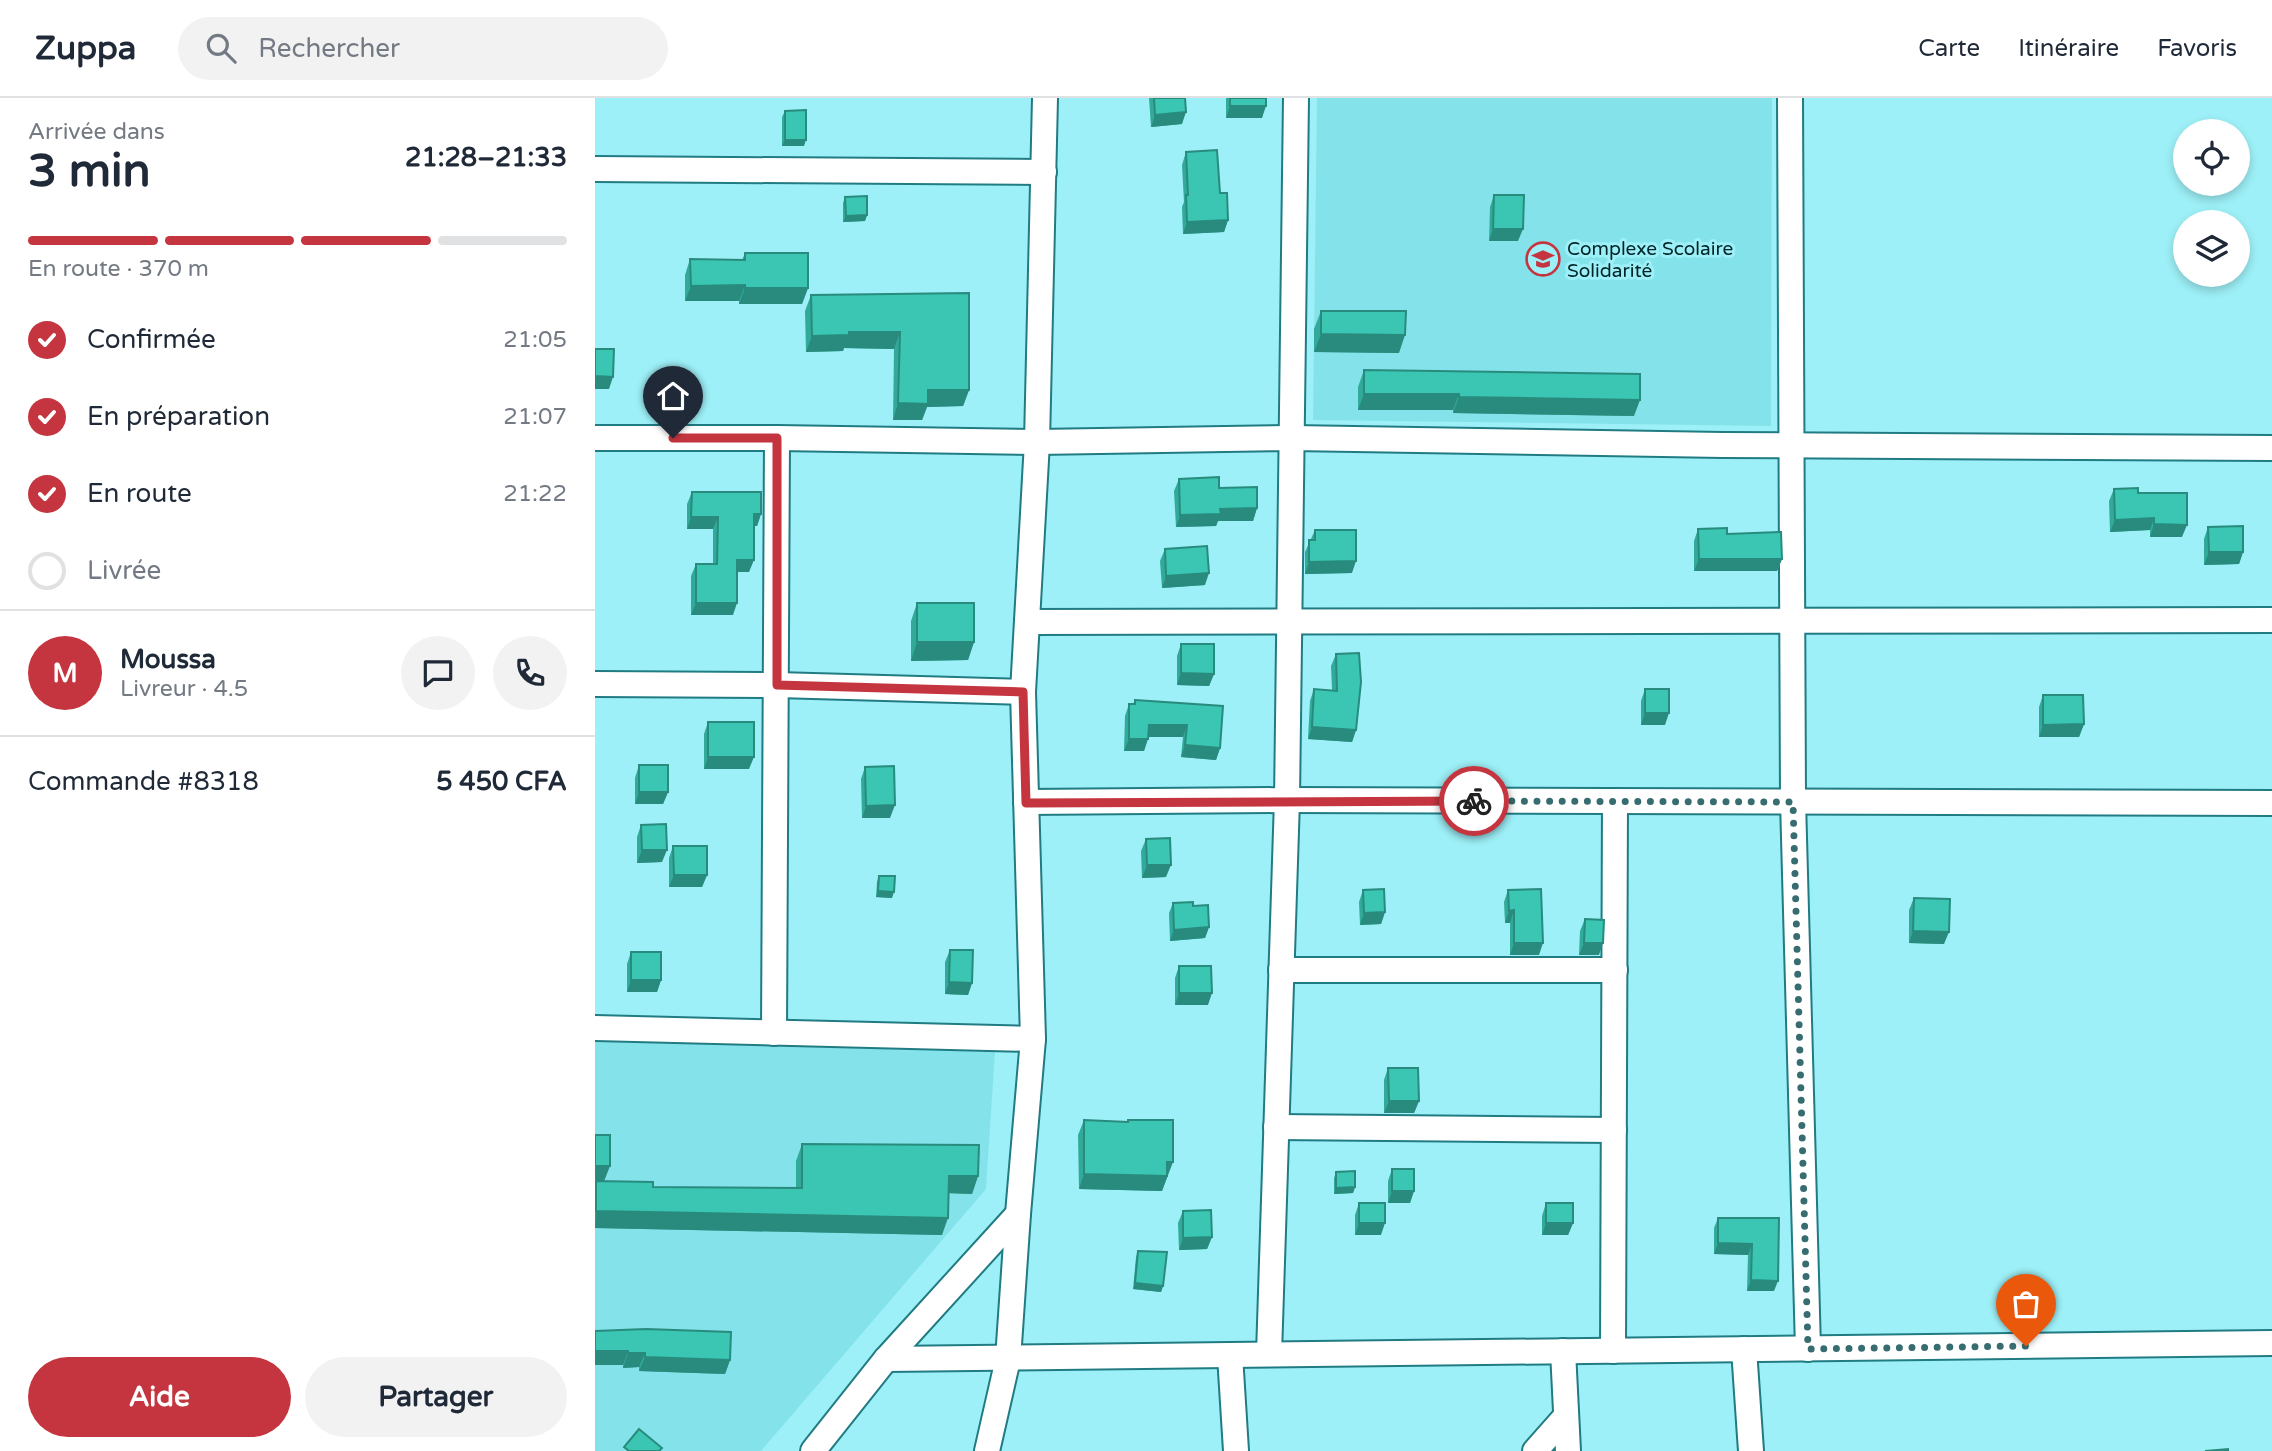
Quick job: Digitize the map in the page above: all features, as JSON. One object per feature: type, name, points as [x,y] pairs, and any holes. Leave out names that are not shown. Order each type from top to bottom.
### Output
[{"type":"street","points":[[987,1451],[1008,1359],[1033,1039],[1023,692],[1037,442],[1045,98]]},
{"type":"street","points":[[1269,1354],[1287,800],[1296,98]]},
{"type":"street","points":[[1790,98],[1793,802],[1808,1349]]},
{"type":"street","points":[[595,169],[1044,172]]},
{"type":"street","points":[[595,438],[1037,442],[1292,438],[2272,448]]},
{"type":"street","points":[[774,1033],[777,438]]},
{"type":"street","points":[[1027,622],[2272,620]]},
{"type":"street","points":[[595,684],[777,685],[1023,692]]},
{"type":"street","points":[[1026,803],[1287,800],[2272,803]]},
{"type":"street","points":[[1613,1351],[1615,801]]},
{"type":"street","points":[[1281,970],[1615,970]]},
{"type":"street","points":[[595,1028],[1033,1039]]},
{"type":"street","points":[[1276,1127],[1614,1130]]},
{"type":"street","points":[[813,1451],[886,1359],[1018,1214]]},
{"type":"street","points":[[886,1359],[2272,1343]]},
{"type":"street","points":[[1744,1349],[1751,1451]]},
{"type":"street","points":[[1563,1351],[1568,1451]]},
{"type":"street","points":[[1230,1355],[1236,1451]]},
{"type":"street","points":[[1535,1451],[1566,1416]]},
{"type":"shaded area","name":"Complexe Scolaire Solidarité","points":[[1317,98],[1772,98],[1771,426],[1313,420]]},
{"type":"shaded area","points":[[595,1041],[995,1052],[986,1189],[761,1451],[595,1451]]},
{"type":"building","points":[[1154,98],[1185,98],[1186,112],[1155,115]]},
{"type":"building","points":[[1230,98],[1266,98],[1266,106],[1230,106]]},
{"type":"building","points":[[806,110],[806,140],[785,140],[785,111]]},
{"type":"building","points":[[1217,150],[1220,193],[1227,193],[1228,220],[1187,222],[1186,152]]},
{"type":"building","points":[[1494,195],[1524,195],[1523,229],[1493,229]]},
{"type":"building","points":[[867,196],[867,215],[846,216],[845,197]]},
{"type":"building","points":[[745,253],[808,253],[808,288],[691,286],[690,259],[745,260]]},
{"type":"building","points":[[969,293],[969,390],[928,390],[928,404],[898,403],[900,332],[849,332],[849,335],[812,336],[811,295]]},
{"type":"building","points":[[1321,311],[1406,311],[1405,335],[1321,334]]},
{"type":"building","points":[[595,349],[614,349],[613,377],[595,376]]},
{"type":"building","points":[[1364,370],[1640,374],[1640,400],[1364,394]]},
{"type":"building","points":[[1219,477],[1219,488],[1257,487],[1257,508],[1220,509],[1221,514],[1180,515],[1179,479]]},
{"type":"building","points":[[2138,488],[2138,493],[2187,493],[2187,525],[2154,524],[2154,518],[2115,520],[2114,489]]},
{"type":"building","points":[[692,492],[761,492],[761,514],[754,514],[754,560],[737,560],[737,603],[696,603],[696,564],[717,564],[718,517],[691,517]]},
{"type":"building","points":[[2243,526],[2243,552],[2209,552],[2208,527]]},
{"type":"building","points":[[1727,528],[1727,534],[1781,532],[1782,559],[1699,559],[1698,529]]},
{"type":"building","points":[[1315,530],[1356,530],[1356,561],[1309,562],[1309,540],[1315,540]]},
{"type":"building","points":[[1207,546],[1209,573],[1166,576],[1165,549]]},
{"type":"building","points":[[917,603],[974,603],[974,642],[917,642]]},
{"type":"building","points":[[1181,644],[1214,644],[1214,674],[1181,673]]},
{"type":"building","points":[[1359,653],[1361,682],[1356,730],[1312,727],[1314,689],[1337,691],[1336,654]]},
{"type":"building","points":[[1645,689],[1669,689],[1669,713],[1645,713]]},
{"type":"building","points":[[2043,695],[2083,695],[2084,724],[2043,725]]},
{"type":"building","points":[[1135,700],[1223,706],[1220,748],[1185,745],[1187,725],[1149,725],[1148,739],[1129,739],[1129,704],[1135,704]]},
{"type":"building","points":[[708,722],[754,722],[754,757],[708,757]]},
{"type":"building","points":[[639,765],[668,765],[668,792],[639,792]]},
{"type":"building","points":[[894,766],[895,805],[866,806],[865,767]]},
{"type":"building","points":[[666,824],[667,850],[642,850],[641,825]]},
{"type":"building","points":[[1170,838],[1171,865],[1147,865],[1146,839]]},
{"type":"building","points":[[673,846],[707,846],[707,875],[674,875]]},
{"type":"building","points":[[879,876],[895,876],[894,892],[878,891]]},
{"type":"building","points":[[1384,889],[1385,912],[1364,913],[1363,890]]},
{"type":"building","points":[[1541,889],[1543,943],[1514,943],[1514,910],[1509,911],[1508,890]]},
{"type":"building","points":[[1914,898],[1950,899],[1949,932],[1913,931]]},
{"type":"building","points":[[1193,902],[1193,906],[1208,905],[1209,927],[1174,930],[1173,903]]},
{"type":"building","points":[[1585,919],[1604,920],[1603,943],[1584,943]]},
{"type":"building","points":[[950,950],[973,950],[972,983],[949,982]]},
{"type":"building","points":[[631,952],[661,952],[661,980],[631,980]]},
{"type":"building","points":[[1179,966],[1211,966],[1212,993],[1179,993]]},
{"type":"building","points":[[1388,1068],[1418,1068],[1419,1101],[1389,1101]]},
{"type":"building","points":[[1084,1120],[1173,1120],[1173,1162],[1167,1162],[1167,1176],[1084,1174]]},
{"type":"building","points":[[595,1135],[610,1135],[610,1166],[595,1166]]},
{"type":"building","points":[[802,1144],[979,1145],[978,1176],[949,1176],[948,1218],[596,1211],[596,1181],[653,1182],[653,1187],[802,1188]]},
{"type":"building","points":[[1392,1169],[1414,1169],[1414,1191],[1392,1191]]},
{"type":"building","points":[[1355,1171],[1355,1187],[1336,1188],[1336,1172]]},
{"type":"building","points":[[1359,1203],[1385,1203],[1385,1223],[1359,1223]]},
{"type":"building","points":[[1546,1203],[1573,1203],[1573,1223],[1546,1223]]},
{"type":"building","points":[[1211,1210],[1212,1237],[1183,1238],[1183,1211]]},
{"type":"building","points":[[1718,1218],[1779,1218],[1778,1281],[1751,1280],[1752,1244],[1718,1243]]},
{"type":"building","points":[[1138,1251],[1167,1252],[1163,1286],[1135,1283]]},
{"type":"building","points":[[646,1329],[731,1332],[730,1360],[645,1357],[645,1353],[595,1351],[595,1331]]},
{"type":"building","points":[[639,1429],[662,1448],[659,1451],[629,1451],[624,1447]]},
{"type":"way so far","points":[[1474,801],[1793,802],[1808,1349],[2026,1346]]},
{"type":"place","name":"Complexe Scolaire Solidarité","points":[[1543,259]]},
{"type":"route","points":[[673,438],[777,438],[777,685],[1023,692],[1026,803],[1474,801]]}]
